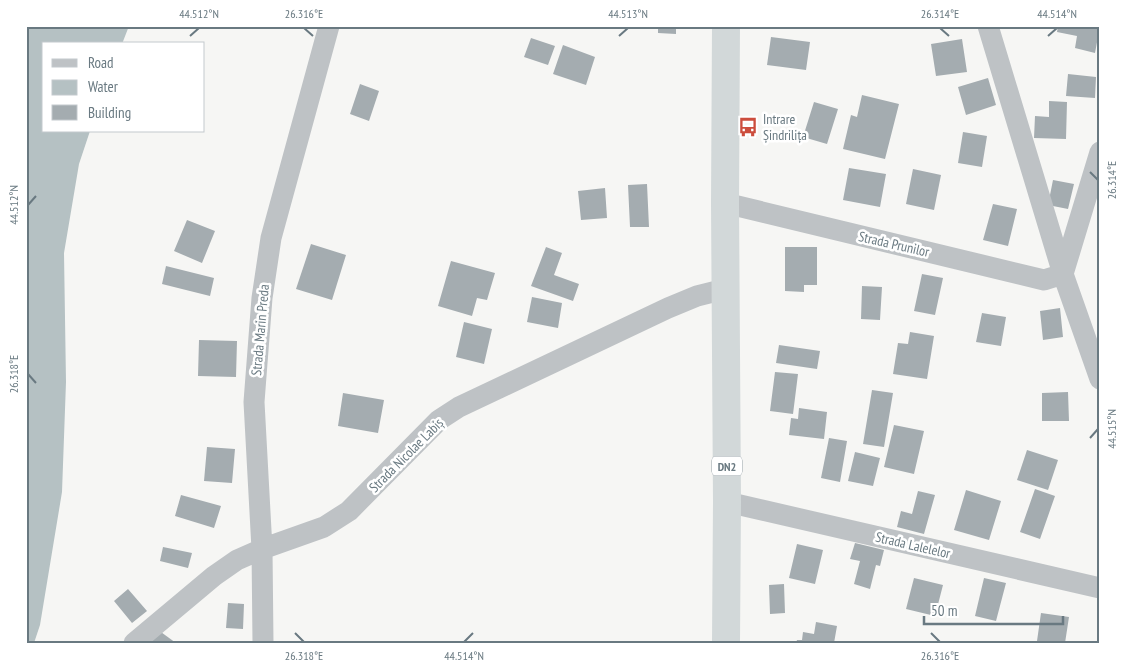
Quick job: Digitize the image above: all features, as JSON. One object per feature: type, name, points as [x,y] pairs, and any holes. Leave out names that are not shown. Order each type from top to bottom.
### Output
[{"type":"highway","name":"DN2","points":[[726,26],[726,643]]},
{"type":"street","name":"Strada Marin Preda","points":[[263,643],[262,549],[254,402],[262,298],[271,238],[330,26]]},
{"type":"street","points":[[988,26],[1062,274],[1100,379]]},
{"type":"street","points":[[1062,274],[1100,152]]},
{"type":"street","name":"Strada Prunilor","points":[[725,203],[1044,280],[1062,274]]},
{"type":"street","name":"Strada Nicolae Labiș","points":[[134,643],[214,576],[237,560],[324,526],[349,511],[439,420],[459,407],[668,308],[697,296],[726,289]]},
{"type":"street","name":"Strada Lalelelor","points":[[727,502],[1100,588]]},
{"type":"water","points":[[26,26],[129,26],[123,42],[42,42],[42,132],[90,132],[79,164],[64,253],[66,382],[62,492],[40,625],[34,643],[26,643]]},
{"type":"building","points":[[658,26],[676,26],[676,34],[658,33]]},
{"type":"building","points":[[1058,26],[1100,26],[1095,53],[1075,48],[1077,36],[1057,32]]},
{"type":"building","points":[[771,37],[810,42],[806,70],[767,65]]},
{"type":"building","points":[[531,38],[555,46],[548,65],[524,57]]},
{"type":"building","points":[[962,39],[967,72],[936,76],[931,44]]},
{"type":"building","points":[[563,45],[595,57],[586,85],[553,74]]},
{"type":"building","points":[[1068,74],[1096,77],[1095,98],[1066,96]]},
{"type":"building","points":[[988,78],[996,105],[966,115],[958,87]]},
{"type":"building","points":[[360,84],[379,91],[369,121],[350,114]]},
{"type":"building","points":[[862,95],[899,104],[885,159],[843,149],[851,115],[857,117]]},
{"type":"building","points":[[1049,101],[1067,102],[1066,139],[1034,138],[1035,116],[1049,117]]},
{"type":"building","points":[[814,102],[838,109],[827,144],[803,137]]},
{"type":"building","points":[[963,132],[987,136],[982,167],[958,163]]},
{"type":"building","points":[[849,168],[886,174],[880,207],[843,200]]},
{"type":"building","points":[[913,169],[941,175],[934,210],[906,204]]},
{"type":"building","points":[[1053,180],[1074,184],[1068,209],[1048,205]]},
{"type":"building","points":[[647,184],[649,227],[630,227],[628,185]]},
{"type":"building","points":[[605,188],[607,218],[581,220],[578,191]]},
{"type":"building","points":[[993,204],[1017,209],[1008,246],[983,240]]},
{"type":"building","points":[[187,220],[215,231],[202,263],[174,251]]},
{"type":"building","points":[[311,244],[346,255],[332,300],[296,289]]},
{"type":"building","points":[[546,247],[562,253],[554,275],[579,284],[573,301],[531,286]]},
{"type":"building","points":[[785,247],[817,247],[817,285],[804,285],[804,292],[785,291]]},
{"type":"building","points":[[451,261],[495,273],[487,300],[477,298],[472,316],[438,306]]},
{"type":"building","points":[[166,266],[214,278],[210,296],[162,284]]},
{"type":"building","points":[[922,274],[943,278],[935,315],[914,311]]},
{"type":"building","points":[[862,286],[882,287],[880,320],[861,319]]},
{"type":"building","points":[[532,297],[562,303],[558,328],[527,322]]},
{"type":"building","points":[[1060,308],[1063,337],[1043,340],[1040,311]]},
{"type":"building","points":[[982,313],[1006,317],[1001,346],[976,342]]},
{"type":"building","points":[[464,322],[492,329],[484,364],[456,357]]},
{"type":"building","points":[[910,332],[934,336],[927,379],[893,374],[898,343],[908,344]]},
{"type":"building","points":[[199,340],[237,341],[236,377],[198,376]]},
{"type":"building","points":[[779,345],[820,351],[817,369],[776,363]]},
{"type":"building","points":[[775,372],[798,374],[793,414],[770,411]]},
{"type":"building","points":[[872,390],[893,393],[884,447],[863,444]]},
{"type":"building","points":[[1068,392],[1069,421],[1042,421],[1042,393]]},
{"type":"building","points":[[343,393],[384,400],[378,433],[338,426]]},
{"type":"building","points":[[799,408],[827,412],[824,439],[789,435],[791,418],[798,419]]},
{"type":"building","points":[[894,425],[924,431],[914,474],[884,467]]},
{"type":"building","points":[[829,438],[847,441],[840,482],[821,478]]},
{"type":"building","points":[[207,447],[235,449],[232,483],[204,481]]},
{"type":"building","points":[[1027,450],[1058,460],[1048,490],[1017,480]]},
{"type":"building","points":[[855,452],[880,458],[873,486],[848,481]]},
{"type":"building","points":[[1035,489],[1055,496],[1040,539],[1020,532]]},
{"type":"building","points":[[966,490],[1001,501],[989,540],[954,530]]},
{"type":"building","points":[[918,491],[935,495],[924,534],[897,527],[901,511],[912,514]]},
{"type":"building","points":[[181,495],[221,506],[214,528],[175,516]]},
{"type":"building","points":[[855,543],[884,550],[880,566],[876,565],[870,589],[854,584],[860,561],[850,559]]},
{"type":"building","points":[[797,544],[823,550],[815,584],[789,578]]},
{"type":"building","points":[[163,547],[192,553],[188,568],[160,561]]},
{"type":"building","points":[[914,578],[943,585],[935,616],[906,609]]},
{"type":"building","points":[[984,578],[1006,583],[996,621],[975,616]]},
{"type":"building","points":[[784,584],[785,613],[770,614],[769,585]]},
{"type":"building","points":[[128,589],[147,611],[132,623],[114,601]]},
{"type":"building","points":[[228,603],[244,604],[243,629],[226,628]]},
{"type":"building","points":[[1041,613],[1069,617],[1065,643],[1037,641]]},
{"type":"building","points":[[816,622],[837,626],[834,643],[796,643],[797,640],[802,640],[803,632],[814,634]]},
{"type":"building","points":[[154,627],[176,643],[143,643]]},
{"type":"place","name":"Intrare Șindrilița","points":[[748,127]]}]
